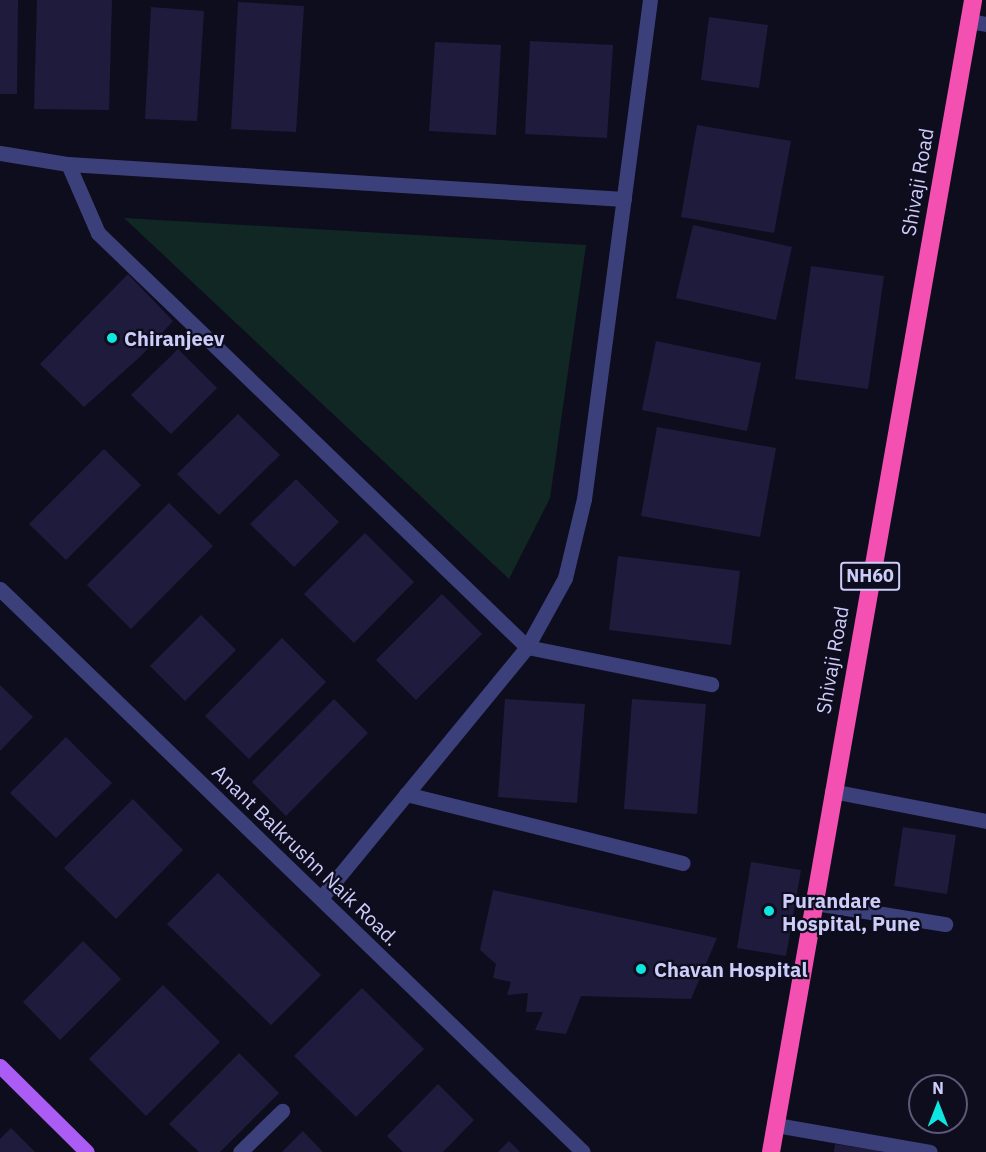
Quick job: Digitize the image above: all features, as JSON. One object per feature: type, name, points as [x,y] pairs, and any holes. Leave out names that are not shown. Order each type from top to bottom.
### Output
[{"type":"highway","name":"Shivaji Road","points":[[771,1152],[815,903],[832,791],[977,22],[973,0]]},
{"type":"main road","points":[[0,1066],[87,1152]]},
{"type":"street","points":[[321,898],[527,646],[565,578],[584,500],[650,0]]},
{"type":"street","points":[[0,153],[68,164],[624,199]]},
{"type":"street","points":[[68,164],[98,233],[527,646],[711,684]]},
{"type":"street","name":"Anant Balkrushn Naik Road.","points":[[0,589],[583,1152]]},
{"type":"street","points":[[832,791],[986,821]]},
{"type":"street","points":[[406,794],[683,863]]},
{"type":"street","points":[[815,903],[945,924]]},
{"type":"street","points":[[240,1152],[282,1111]]},
{"type":"street","points":[[776,1125],[930,1152]]},
{"type":"green space","points":[[124,218],[586,245],[550,498],[509,579]]},
{"type":"building","points":[[0,0],[18,0],[17,94],[0,94]]},
{"type":"building","points":[[37,0],[112,0],[109,110],[34,109]]},
{"type":"building","points":[[238,2],[304,6],[296,132],[231,129]]},
{"type":"building","points":[[151,7],[204,11],[197,121],[145,119]]},
{"type":"building","points":[[709,17],[768,25],[759,88],[701,80]]},
{"type":"building","points":[[530,41],[613,45],[607,138],[525,134]]},
{"type":"building","points":[[435,42],[501,45],[496,135],[429,131]]},
{"type":"building","points":[[697,125],[791,141],[774,233],[681,217]]},
{"type":"building","points":[[693,225],[792,247],[776,320],[676,298]]},
{"type":"building","points":[[811,266],[884,276],[868,389],[795,379]]},
{"type":"building","name":"Chiranjeev","points":[[128,274],[173,321],[142,355],[84,407],[40,364]]},
{"type":"building","points":[[656,341],[761,363],[747,431],[642,410]]},
{"type":"building","points":[[178,349],[217,388],[171,434],[131,395]]},
{"type":"building","points":[[238,414],[280,455],[219,515],[177,474]]},
{"type":"building","points":[[657,427],[776,448],[760,537],[641,516]]},
{"type":"building","points":[[104,449],[141,485],[66,560],[29,524]]},
{"type":"building","points":[[296,479],[339,522],[294,567],[250,524]]},
{"type":"building","points":[[169,503],[213,546],[131,629],[87,585]]},
{"type":"building","points":[[365,533],[414,582],[354,643],[304,594]]},
{"type":"building","points":[[618,556],[740,571],[731,645],[609,630]]},
{"type":"building","points":[[442,594],[482,634],[416,700],[376,660]]},
{"type":"building","points":[[201,615],[236,650],[185,701],[150,666]]},
{"type":"building","points":[[282,638],[326,682],[249,759],[205,716]]},
{"type":"building","points":[[0,685],[33,717],[0,751]]},
{"type":"building","points":[[334,699],[368,733],[286,816],[252,782]]},
{"type":"building","points":[[505,699],[585,704],[577,803],[498,797]]},
{"type":"building","points":[[632,699],[706,704],[697,814],[624,809]]},
{"type":"building","points":[[66,737],[112,783],[56,838],[10,793]]},
{"type":"building","points":[[133,799],[183,850],[116,919],[64,868]]},
{"type":"building","points":[[903,827],[956,835],[947,894],[894,886]]},
{"type":"building","points":[[751,862],[801,870],[786,956],[737,948]]},
{"type":"building","points":[[218,873],[321,975],[271,1025],[167,924]]},
{"type":"building","points":[[493,890],[717,938],[691,999],[581,996],[566,1034],[535,1030],[543,1012],[526,1012],[528,993],[507,995],[511,982],[493,978],[496,964],[480,950]]},
{"type":"building","points":[[83,941],[121,979],[60,1040],[23,1002]]},
{"type":"building","points":[[163,985],[220,1042],[146,1116],[89,1059]]},
{"type":"building","points":[[362,988],[424,1049],[356,1117],[294,1056]]},
{"type":"building","points":[[239,1053],[279,1093],[220,1152],[199,1152],[169,1124]]},
{"type":"building","points":[[438,1084],[474,1120],[443,1152],[403,1152],[387,1136]]},
{"type":"building","points":[[11,1128],[35,1152],[0,1152],[0,1139]]},
{"type":"building","points":[[303,1131],[323,1152],[282,1152]]},
{"type":"building","points":[[509,1141],[520,1152],[498,1152]]},
{"type":"building","points":[[835,1144],[881,1151],[881,1152],[834,1152]]},
{"type":"place","name":"Chiranjeev","points":[[112,338]]},
{"type":"place","name":"Purandare Hospital, Pune","points":[[769,911]]},
{"type":"place","name":"Chavan Hospital","points":[[641,969]]}]
